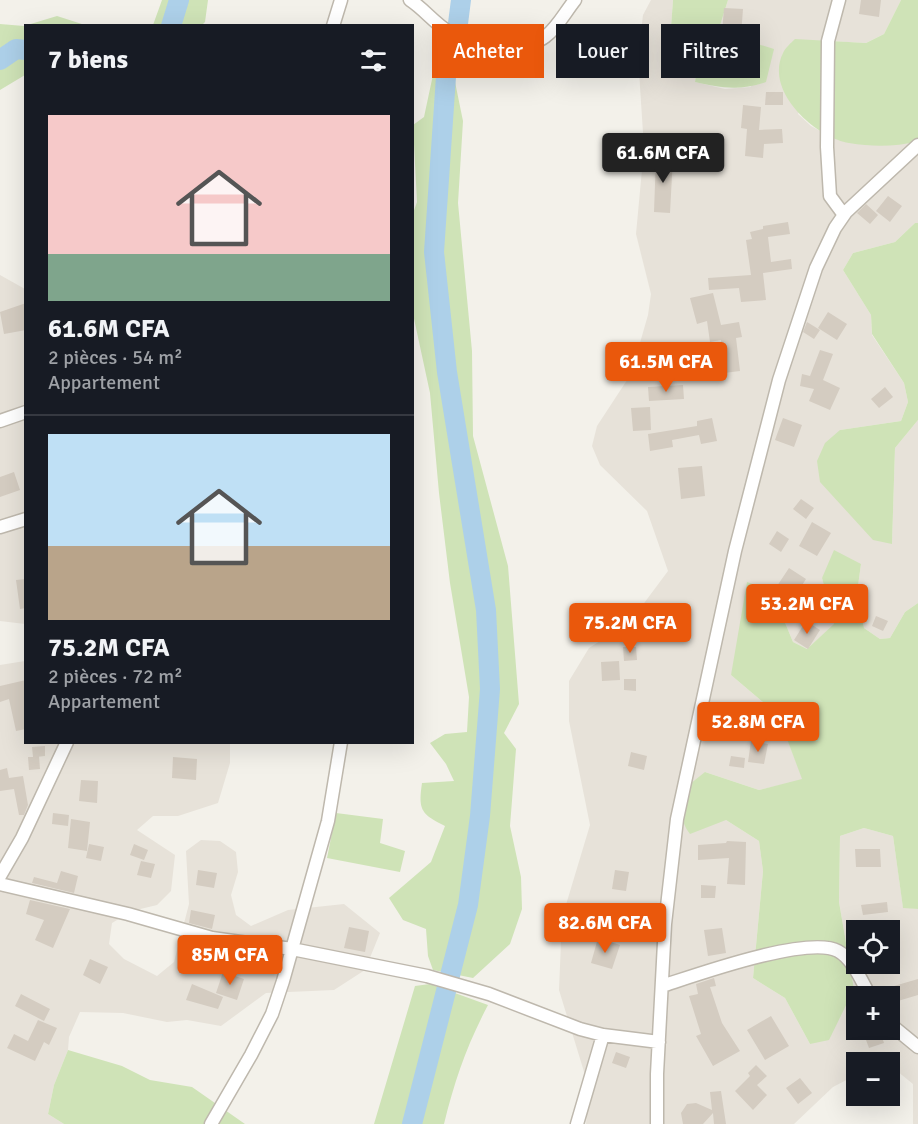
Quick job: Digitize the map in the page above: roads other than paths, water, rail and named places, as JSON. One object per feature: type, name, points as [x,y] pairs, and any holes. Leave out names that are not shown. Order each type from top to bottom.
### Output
[{"type":"street","points":[[334,24],[341,3],[354,0]]},
{"type":"street","points":[[410,0],[435,22],[467,41],[504,45],[530,44],[548,35],[575,0]]},
{"type":"street","points":[[839,0],[828,41],[827,147],[830,196],[844,215]]},
{"type":"street","points":[[657,1124],[665,924],[677,819],[735,551],[779,380],[801,310],[830,238],[844,215],[918,146]]},
{"type":"street","points":[[0,422],[24,413]]},
{"type":"street","points":[[0,527],[24,520]]},
{"type":"street","points":[[0,876],[22,838],[66,744]]},
{"type":"street","points":[[211,1124],[272,1014],[327,821],[341,744]]},
{"type":"street","points":[[0,884],[129,914],[212,938],[291,949],[427,976],[489,994],[603,1035],[659,1042]]},
{"type":"street","points":[[662,986],[733,962],[789,950],[825,948],[835,949],[843,954],[864,986]]},
{"type":"street","points":[[900,1032],[918,1047]]},
{"type":"street","points":[[577,1124],[603,1035]]},
{"type":"waterway","points":[[172,24],[179,0]]},
{"type":"waterway","points":[[412,1124],[468,905],[480,816],[490,689],[486,610],[447,372],[434,252],[447,62],[456,39],[461,0]]},
{"type":"waterway","points":[[0,60],[16,49],[24,50]]}]
